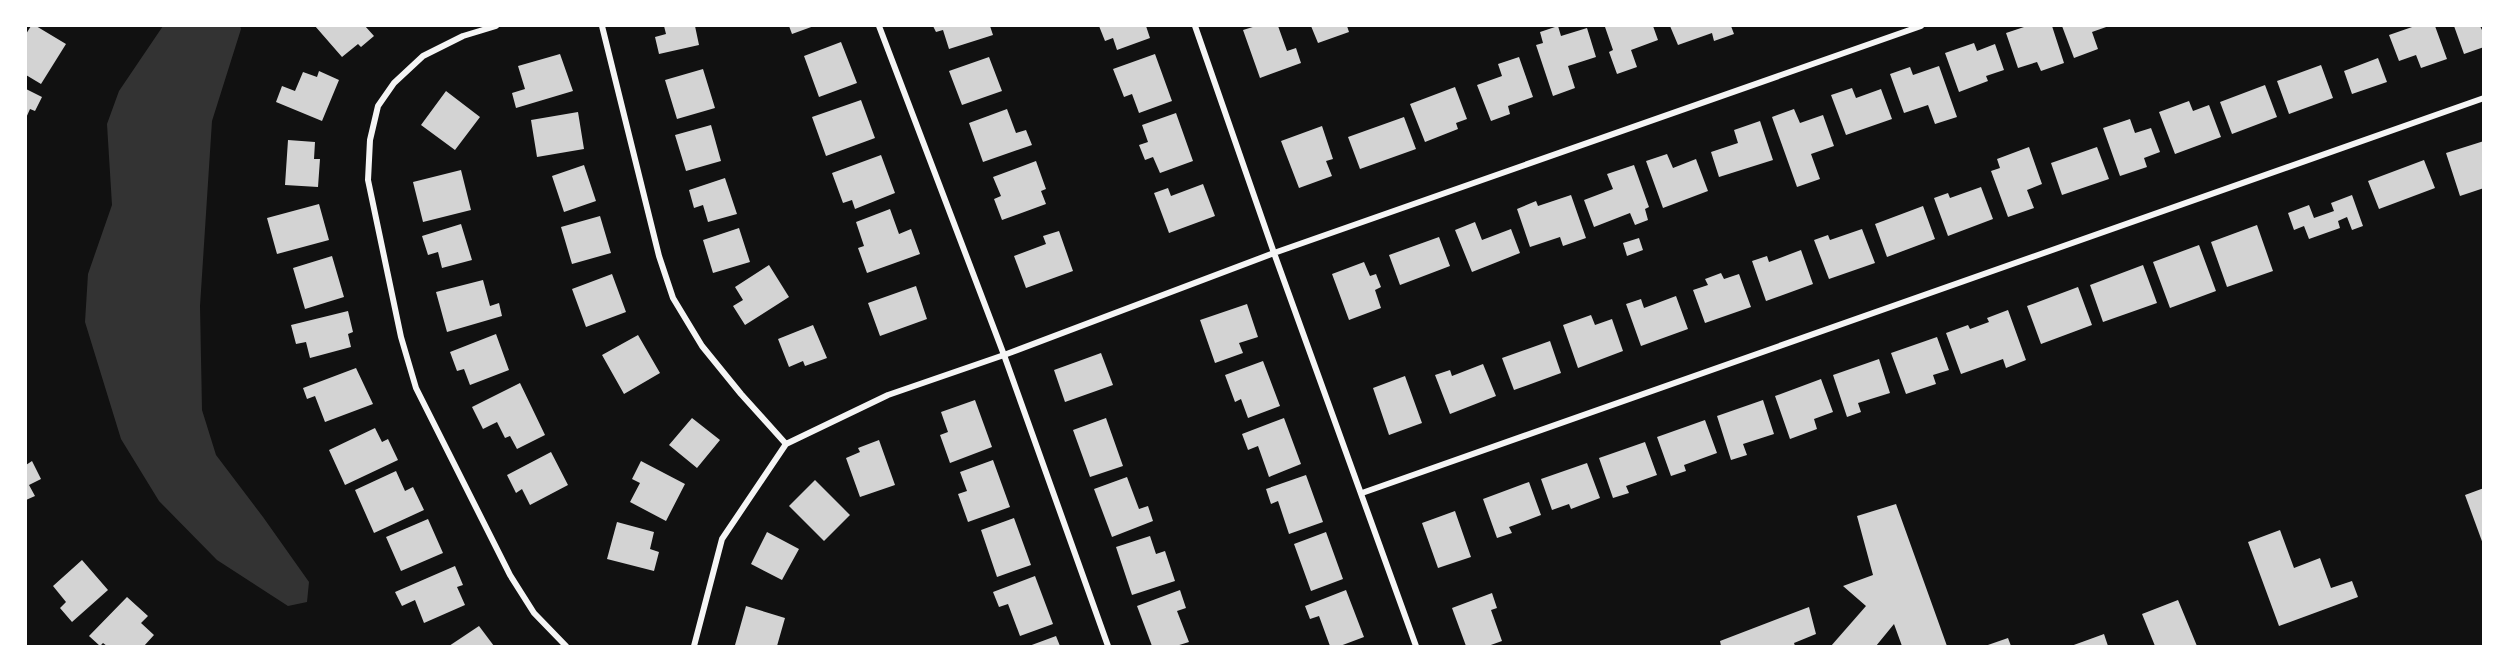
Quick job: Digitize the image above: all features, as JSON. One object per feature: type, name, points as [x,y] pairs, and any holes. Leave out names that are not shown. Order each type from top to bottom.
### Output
[{"type":"street","points":[[496,26],[463,36],[423,56],[394,83],[378,106],[370,140],[368,180],[401,337],[416,388],[510,575],[534,613],[566,646]]},
{"type":"street","points":[[602,26],[659,256],[673,298],[702,346],[786,444]]},
{"type":"street","points":[[879,26],[1004,355],[1108,646]]},
{"type":"street","points":[[1196,26],[1274,253],[1416,646]]},
{"type":"street","points":[[694,646],[722,538],[786,444],[888,395],[1004,355],[1274,253],[1922,26]]},
{"type":"street","points":[[1362,493],[2484,98]]},
{"type":"shaded area","points":[[163,26],[240,26],[241,29],[212,121],[200,306],[202,410],[216,455],[309,582],[307,602],[288,606],[217,560],[159,501],[121,439],[85,322],[88,274],[112,205],[107,124],[119,91]]},
{"type":"building","points":[[31,26],[36,26],[66,44],[41,84],[26,75],[26,34]]},
{"type":"building","points":[[315,26],[365,26],[374,36],[361,47],[358,44],[342,57]]},
{"type":"building","points":[[664,26],[695,26],[699,45],[659,54],[655,37],[666,34]]},
{"type":"building","points":[[789,26],[814,26],[792,34]]},
{"type":"building","points":[[933,26],[990,26],[993,35],[949,49],[943,30],[936,32]]},
{"type":"building","points":[[1099,26],[1146,26],[1150,38],[1117,50],[1113,38],[1105,41]]},
{"type":"building","points":[[1256,26],[1278,26],[1287,51],[1296,48],[1301,63],[1260,78],[1243,30]]},
{"type":"building","points":[[1311,26],[1347,26],[1349,32],[1318,43]]},
{"type":"building","points":[[1558,26],[1561,36],[1587,28],[1596,57],[1568,66],[1575,88],[1553,96],[1536,45],[1543,43],[1540,32]]},
{"type":"building","points":[[1653,26],[1658,40],[1631,50],[1637,67],[1617,74],[1609,52],[1613,50],[1605,27]]},
{"type":"building","points":[[1670,26],[1731,26],[1734,34],[1714,41],[1712,33],[1678,45]]},
{"type":"building","points":[[2027,26],[2052,26],[2064,63],[2041,71],[2037,62],[2018,68],[2006,33]]},
{"type":"building","points":[[2062,26],[2109,26],[2092,32],[2098,49],[2074,58]]},
{"type":"building","points":[[2415,26],[2435,26],[2447,59],[2421,68],[2416,55],[2399,61],[2389,35]]},
{"type":"building","points":[[2454,26],[2480,26],[2484,34],[2484,47],[2464,54]]},
{"type":"building","points":[[841,42],[857,83],[819,97],[804,56]]},
{"type":"building","points":[[1974,43],[1977,51],[1995,44],[2004,70],[1986,76],[1988,81],[1959,92],[1945,53]]},
{"type":"building","points":[[560,54],[573,91],[516,108],[512,93],[525,89],[518,66]]},
{"type":"building","points":[[1155,54],[1172,101],[1139,113],[1132,94],[1124,97],[1113,69]]},
{"type":"building","points":[[989,57],[1002,91],[962,105],[949,71]]},
{"type":"building","points":[[1519,57],[1533,97],[1508,106],[1510,114],[1491,121],[1477,85],[1502,76],[1498,64]]},
{"type":"building","points":[[2378,58],[2387,82],[2352,94],[2344,71]]},
{"type":"building","points":[[2321,65],[2333,98],[2289,114],[2277,81]]},
{"type":"building","points":[[1939,66],[1957,117],[1935,124],[1928,105],[1904,113],[1890,74],[1910,67],[1913,75]]},
{"type":"building","points":[[703,69],[715,108],[677,119],[665,80]]},
{"type":"building","points":[[319,71],[339,80],[322,121],[276,102],[282,86],[295,91],[303,72],[317,77]]},
{"type":"building","points":[[2265,85],[2277,117],[2232,134],[2220,102]]},
{"type":"building","points":[[1455,87],[1467,119],[1456,123],[1458,129],[1425,142],[1410,104]]},
{"type":"building","points":[[1852,88],[1856,98],[1881,89],[1892,119],[1846,135],[1831,95]]},
{"type":"building","points":[[26,89],[42,97],[35,111],[30,109],[26,118]]},
{"type":"building","points":[[446,91],[480,117],[455,150],[421,125]]},
{"type":"building","points":[[861,100],[875,138],[826,156],[812,117]]},
{"type":"building","points":[[2189,101],[2193,111],[2209,105],[2221,137],[2175,154],[2159,112]]},
{"type":"building","points":[[1007,109],[1016,133],[1026,130],[1032,145],[983,162],[969,123]]},
{"type":"building","points":[[1794,109],[1800,123],[1823,115],[1834,146],[1811,154],[1820,179],[1797,187],[1772,117]]},
{"type":"building","points":[[578,112],[584,149],[537,157],[531,120]]},
{"type":"building","points":[[1176,113],[1193,161],[1160,173],[1153,157],[1145,160],[1139,145],[1148,142],[1142,125]]},
{"type":"building","points":[[1404,117],[1416,149],[1360,169],[1348,137]]},
{"type":"building","points":[[2130,119],[2135,133],[2151,128],[2160,152],[2144,158],[2147,167],[2120,176],[2103,128]]},
{"type":"building","points":[[1760,121],[1773,160],[1719,177],[1711,152],[1738,143],[1734,130]]},
{"type":"building","points":[[711,125],[721,161],[686,171],[675,135]]},
{"type":"building","points":[[1322,126],[1333,159],[1326,161],[1332,176],[1299,188],[1281,141]]},
{"type":"building","points":[[288,140],[315,142],[314,159],[320,159],[318,187],[285,185]]},
{"type":"building","points":[[2484,141],[2484,188],[2460,196],[2446,153]]},
{"type":"building","points":[[2029,147],[2042,184],[2027,190],[2034,208],[2008,217],[1991,171],[2000,168],[1997,159]]},
{"type":"building","points":[[2097,147],[2109,179],[2062,195],[2051,163]]},
{"type":"building","points":[[1667,154],[1673,168],[1696,159],[1708,191],[1663,208],[1646,161]]},
{"type":"building","points":[[881,155],[895,193],[855,209],[852,200],[843,203],[832,173]]},
{"type":"building","points":[[2424,160],[2435,188],[2379,209],[2368,181]]},
{"type":"building","points":[[1036,161],[1046,189],[1041,191],[1046,204],[1002,220],[994,199],[1001,196],[993,177]]},
{"type":"building","points":[[584,165],[596,201],[564,212],[552,176]]},
{"type":"building","points":[[1634,165],[1649,207],[1645,209],[1648,220],[1635,225],[1630,213],[1594,227],[1584,200],[1613,189],[1607,174]]},
{"type":"building","points":[[461,170],[471,210],[423,222],[413,182]]},
{"type":"building","points":[[725,178],[737,214],[708,222],[703,205],[694,208],[689,190]]},
{"type":"building","points":[[1203,184],[1215,216],[1169,233],[1154,193],[1168,188],[1171,196]]},
{"type":"building","points":[[1981,187],[1993,219],[1948,236],[1934,198],[1948,193],[1950,198]]},
{"type":"building","points":[[1571,195],[1586,238],[1563,246],[1560,237],[1530,247],[1517,209],[1536,201],[1538,206]]},
{"type":"building","points":[[2352,195],[2363,226],[2352,230],[2347,217],[2338,221],[2340,228],[2309,239],[2304,226],[2294,230],[2288,213],[2309,205],[2314,218],[2334,211],[2331,203]]},
{"type":"building","points":[[319,204],[329,240],[277,254],[267,218]]},
{"type":"building","points":[[1923,206],[1935,239],[1887,257],[1875,224]]},
{"type":"building","points":[[890,209],[899,234],[911,229],[920,254],[867,273],[858,248],[864,246],[856,222]]},
{"type":"building","points":[[600,216],[611,253],[572,264],[561,227]]},
{"type":"building","points":[[1475,222],[1482,240],[1511,229],[1520,253],[1472,272],[1455,230]]},
{"type":"building","points":[[461,224],[472,260],[442,268],[438,252],[428,255],[422,236]]},
{"type":"building","points":[[2257,225],[2273,271],[2227,287],[2211,242]]},
{"type":"building","points":[[739,228],[750,262],[713,273],[703,240]]},
{"type":"building","points":[[1862,229],[1875,263],[1829,279],[1814,240],[1828,235],[1830,240]]},
{"type":"building","points":[[1059,231],[1073,271],[1026,288],[1014,256],[1046,244],[1043,236]]},
{"type":"building","points":[[1439,237],[1450,266],[1400,285],[1389,255]]},
{"type":"building","points":[[1639,238],[1643,250],[1627,256],[1623,243]]},
{"type":"building","points":[[2199,245],[2216,291],[2170,308],[2153,262]]},
{"type":"building","points":[[1801,250],[1813,284],[1766,301],[1752,261],[1767,256],[1769,262]]},
{"type":"building","points":[[332,256],[344,297],[305,309],[293,268]]},
{"type":"building","points":[[1364,262],[1370,276],[1376,274],[1381,287],[1375,290],[1381,308],[1349,320],[1332,274]]},
{"type":"building","points":[[769,265],[789,297],[745,325],[733,306],[743,300],[735,287]]},
{"type":"building","points":[[2143,265],[2157,303],[2103,322],[2090,285]]},
{"type":"building","points":[[1721,273],[1724,279],[1739,274],[1751,307],[1705,323],[1693,290],[1708,285],[1705,279]]},
{"type":"building","points":[[612,274],[626,312],[586,327],[572,289]]},
{"type":"building","points":[[483,280],[490,306],[499,303],[502,316],[447,332],[436,292]]},
{"type":"building","points":[[916,286],[927,319],[880,336],[868,303]]},
{"type":"building","points":[[2078,287],[2092,325],[2041,344],[2027,306]]},
{"type":"building","points":[[1676,296],[1688,329],[1641,346],[1626,304],[1641,299],[1644,308]]},
{"type":"building","points":[[1247,304],[1258,337],[1239,343],[1243,353],[1215,363],[1200,320]]},
{"type":"building","points":[[2008,310],[2026,360],[2006,368],[2003,359],[1961,374],[1946,333],[1968,325],[1970,329],[1989,322],[1987,318]]},
{"type":"building","points":[[348,311],[353,332],[348,334],[351,347],[310,358],[306,342],[296,344],[291,325]]},
{"type":"building","points":[[1591,315],[1595,325],[1612,319],[1623,351],[1578,368],[1563,325]]},
{"type":"building","points":[[813,325],[827,358],[805,366],[803,361],[789,367],[778,339]]},
{"type":"building","points":[[496,334],[509,370],[470,385],[464,369],[457,371],[450,352]]},
{"type":"building","points":[[638,335],[660,373],[624,394],[602,355]]},
{"type":"building","points":[[1937,337],[1949,370],[1933,375],[1936,384],[1906,394],[1891,353]]},
{"type":"building","points":[[1550,341],[1561,373],[1514,390],[1502,358]]},
{"type":"building","points":[[1101,353],[1113,385],[1065,402],[1054,370]]},
{"type":"building","points":[[1879,359],[1890,393],[1858,403],[1861,412],[1847,417],[1833,375]]},
{"type":"building","points":[[1263,361],[1280,406],[1248,418],[1241,399],[1235,402],[1225,375]]},
{"type":"building","points":[[1483,364],[1496,396],[1450,414],[1435,375],[1450,370],[1452,376]]},
{"type":"building","points":[[356,368],[373,404],[325,422],[315,396],[307,399],[303,388]]},
{"type":"building","points":[[1405,376],[1422,423],[1389,435],[1373,388]]},
{"type":"building","points":[[1821,379],[1833,412],[1814,419],[1817,429],[1790,439],[1775,396]]},
{"type":"building","points":[[520,383],[545,435],[517,449],[510,436],[505,438],[497,422],[483,429],[472,407]]},
{"type":"building","points":[[975,400],[992,447],[950,463],[940,435],[948,432],[941,412]]},
{"type":"building","points":[[1763,400],[1774,434],[1743,444],[1747,455],[1731,460],[1717,416]]},
{"type":"building","points":[[692,418],[720,440],[697,468],[669,445]]},
{"type":"building","points":[[1106,418],[1123,466],[1090,477],[1073,430]]},
{"type":"building","points":[[1284,418],[1301,464],[1269,477],[1258,446],[1248,450],[1242,434]]},
{"type":"building","points":[[1705,420],[1717,453],[1684,465],[1686,471],[1671,476],[1657,437]]},
{"type":"building","points":[[375,428],[382,442],[388,439],[398,460],[345,485],[329,450]]},
{"type":"building","points":[[879,440],[895,485],[860,497],[846,458],[860,452],[858,448]]},
{"type":"building","points":[[1645,442],[1657,475],[1626,486],[1629,493],[1613,498],[1599,458]]},
{"type":"building","points":[[551,452],[568,485],[530,505],[522,489],[516,493],[507,475]]},
{"type":"building","points":[[993,460],[1010,507],[968,522],[958,494],[967,491],[960,472]]},
{"type":"building","points":[[32,461],[41,479],[29,485],[35,496],[26,500],[26,465]]},
{"type":"building","points":[[641,461],[685,484],[666,521],[630,502],[640,483],[632,479]]},
{"type":"building","points":[[1587,463],[1600,498],[1571,509],[1569,504],[1552,510],[1541,479]]},
{"type":"building","points":[[396,471],[405,491],[413,487],[424,510],[374,533],[355,490]]},
{"type":"building","points":[[1306,475],[1323,522],[1289,534],[1278,501],[1271,504],[1266,489]]},
{"type":"building","points":[[1127,477],[1139,509],[1148,506],[1153,521],[1112,537],[1094,489]]},
{"type":"building","points":[[815,480],[850,515],[824,541],[789,506]]},
{"type":"building","points":[[1529,482],[1541,515],[1509,527],[1512,533],[1497,538],[1483,499]]},
{"type":"building","points":[[2484,488],[2484,544],[2483,544],[2465,495]]},
{"type":"building","points":[[1896,504],[1947,646],[1902,646],[1894,624],[1876,646],[1831,646],[1866,606],[1843,586],[1873,575],[1857,516]]},
{"type":"building","points":[[1455,511],[1471,557],[1438,568],[1422,523]]},
{"type":"building","points":[[1014,518],[1031,565],[997,577],[981,530]]},
{"type":"building","points":[[428,519],[443,553],[401,571],[386,537]]},
{"type":"building","points":[[617,522],[654,532],[650,549],[659,552],[654,571],[607,559]]},
{"type":"building","points":[[2280,530],[2294,568],[2320,558],[2331,588],[2352,581],[2358,597],[2279,626],[2248,542]]},
{"type":"building","points":[[767,532],[799,549],[782,580],[751,564]]},
{"type":"building","points":[[1326,532],[1343,579],[1311,591],[1294,544]]},
{"type":"building","points":[[1150,536],[1156,554],[1165,551],[1175,581],[1132,595],[1116,547]]},
{"type":"building","points":[[82,560],[108,590],[72,622],[60,608],[66,602],[53,586]]},
{"type":"building","points":[[455,566],[463,585],[457,587],[465,605],[424,623],[415,600],[402,606],[395,592]]},
{"type":"building","points":[[1035,576],[1053,624],[1020,636],[1008,604],[999,607],[993,592]]},
{"type":"building","points":[[1180,590],[1186,608],[1177,611],[1189,642],[1176,646],[1152,646],[1137,606]]},
{"type":"building","points":[[1346,590],[1364,637],[1340,646],[1330,646],[1319,616],[1310,619],[1305,606]]},
{"type":"building","points":[[1492,593],[1497,608],[1491,610],[1502,641],[1488,646],[1466,646],[1452,608]]},
{"type":"building","points":[[127,597],[148,616],[141,623],[154,635],[144,646],[107,646],[103,643],[100,646],[89,636]]},
{"type":"building","points":[[2178,600],[2197,646],[2155,646],[2142,614]]},
{"type":"building","points":[[746,606],[785,618],[777,646],[735,645]]},
{"type":"building","points":[[1809,607],[1816,634],[1794,643],[1795,646],[1721,646],[1720,641]]},
{"type":"building","points":[[479,626],[494,646],[449,646]]},
{"type":"building","points":[[2104,634],[2108,646],[2071,646]]},
{"type":"building","points":[[1056,636],[1060,646],[1029,646]]},
{"type":"building","points":[[2008,638],[2011,646],[1985,646]]}]
